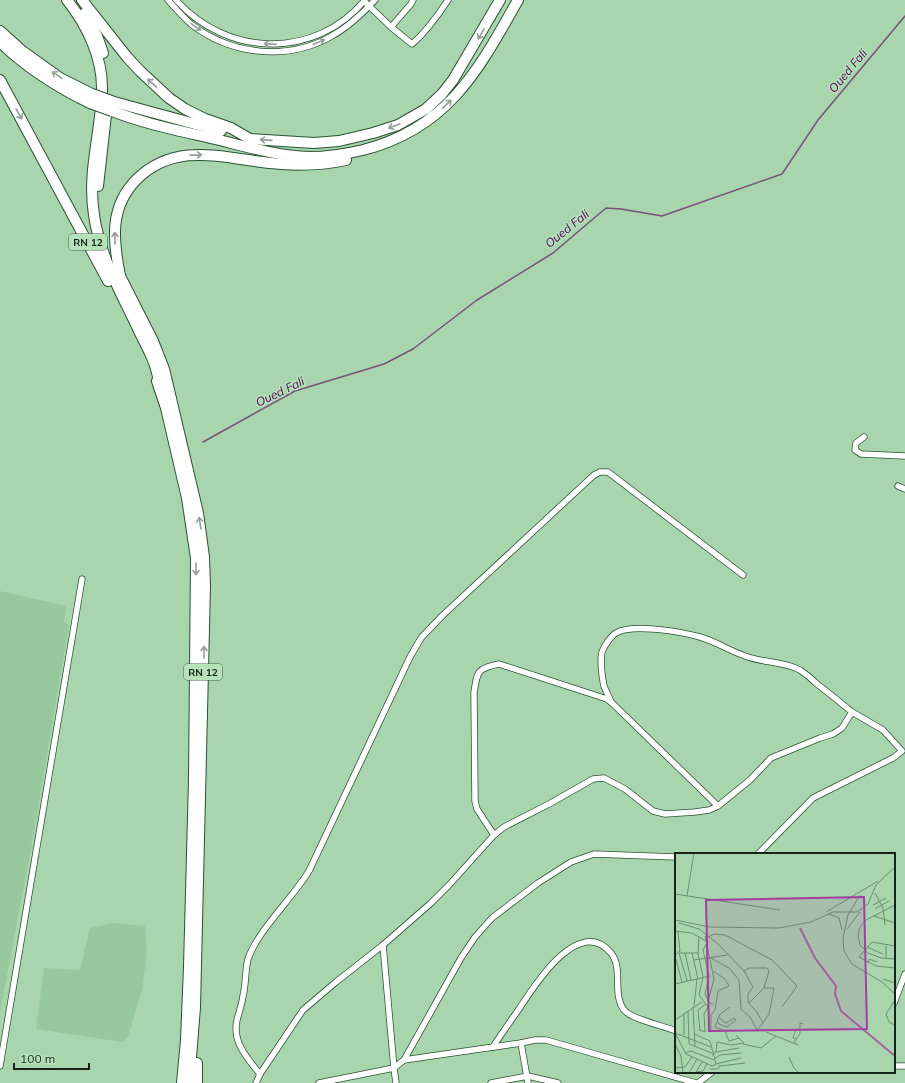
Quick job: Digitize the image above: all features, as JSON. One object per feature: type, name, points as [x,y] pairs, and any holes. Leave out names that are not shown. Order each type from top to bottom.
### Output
[{"type":"highway","points":[[67,0],[78,14],[87,31],[94,48],[101,74],[101,104],[93,161],[92,184],[94,215],[99,240],[114,279],[152,360],[158,375],[159,387]]},
{"type":"highway","name":"RN 12","points":[[75,0],[86,15],[97,36],[106,70],[108,90],[107,115],[98,180],[100,219],[107,247],[114,265],[153,341],[164,369],[198,512],[204,557],[204,665],[195,1007],[189,1083]]},
{"type":"highway","points":[[82,0],[127,57],[169,98],[185,109],[205,119],[231,128],[250,139]]},
{"type":"highway","points":[[113,107],[250,139],[314,144],[339,141],[398,125],[426,108],[442,94],[453,80],[500,0]]},
{"type":"highway","points":[[120,276],[115,236],[118,208],[132,184],[141,175],[160,163],[186,155],[211,155],[271,163],[309,164],[332,162],[374,152],[438,114],[451,102],[484,59],[518,0]]},
{"type":"highway","points":[[0,31],[21,50],[91,98]]},
{"type":"highway","points":[[0,42],[38,73],[65,90],[113,107],[138,120],[251,148],[309,157],[342,154],[371,148],[395,139]]},
{"type":"highway","name":"RN 12","points":[[0,80],[139,337],[166,408],[187,498],[196,558],[194,780],[189,967],[186,1040],[182,1083]]},
{"type":"highway","points":[[194,1030],[197,1048],[197,1083]]},
{"type":"street","points":[[168,0],[192,24],[219,41],[250,50],[269,52],[296,49],[317,43],[342,30],[375,0]]},
{"type":"street","points":[[176,0],[197,18],[221,32],[255,43],[278,44],[301,41],[326,32],[339,24],[364,1],[391,27],[412,44],[424,34],[435,21],[448,0]]},
{"type":"street","points":[[391,27],[413,0]]},
{"type":"street","points":[[864,437],[856,444],[855,450],[861,454],[905,456]]},
{"type":"street","points":[[260,1074],[247,1059],[238,1043],[236,1032],[237,1021],[244,995],[248,960],[253,948],[309,871],[410,657],[421,638],[460,599],[594,475],[600,472],[608,472],[744,575]]},
{"type":"street","points":[[898,486],[905,489]]},
{"type":"street","points":[[0,1066],[82,579]]},
{"type":"street","points":[[611,702],[604,686],[602,670],[602,652],[610,639],[615,633],[623,630],[662,629],[701,637],[745,656],[761,661],[768,661],[789,666],[802,671],[852,712],[883,730],[902,751],[892,758],[813,798],[759,853]]},
{"type":"street","points":[[494,835],[477,809],[475,801],[474,693],[477,675],[486,666],[499,664],[607,699],[718,806]]},
{"type":"street","points":[[256,1083],[260,1074],[304,1010],[431,903],[494,835],[504,827],[593,779],[598,778],[604,778],[614,782],[654,812],[665,814],[709,810],[718,806],[750,780],[771,758],[833,734],[842,728],[852,712]]},
{"type":"street","points":[[319,1083],[394,1068],[404,1060],[461,958],[492,918],[538,883],[571,862],[594,854],[675,857]]},
{"type":"street","points":[[492,1047],[550,965],[566,952],[585,942],[599,944],[607,949],[614,957],[617,965],[621,1005],[628,1014],[675,1031]]},
{"type":"street","points":[[382,945],[396,1083]]},
{"type":"street","points":[[895,1000],[905,974]]},
{"type":"street","points":[[404,1060],[535,1040],[546,1040],[554,1041],[697,1083],[711,1073]]},
{"type":"street","points":[[521,1043],[528,1076],[528,1083]]},
{"type":"street","points":[[491,1083],[528,1076],[558,1083]]},
{"type":"shaded area","points":[[0,591],[66,606],[64,622],[69,625],[31,849],[0,1012]]},
{"type":"shaded area","points":[[114,923],[145,926],[147,952],[142,990],[128,1037],[123,1042],[36,1029],[44,968],[80,970],[90,928]]},
{"type":"waterway","name":"Oued Fali","points":[[203,442],[295,391],[384,364],[413,349],[477,300],[553,253],[606,208],[662,216],[782,174],[818,120],[905,16]]}]
